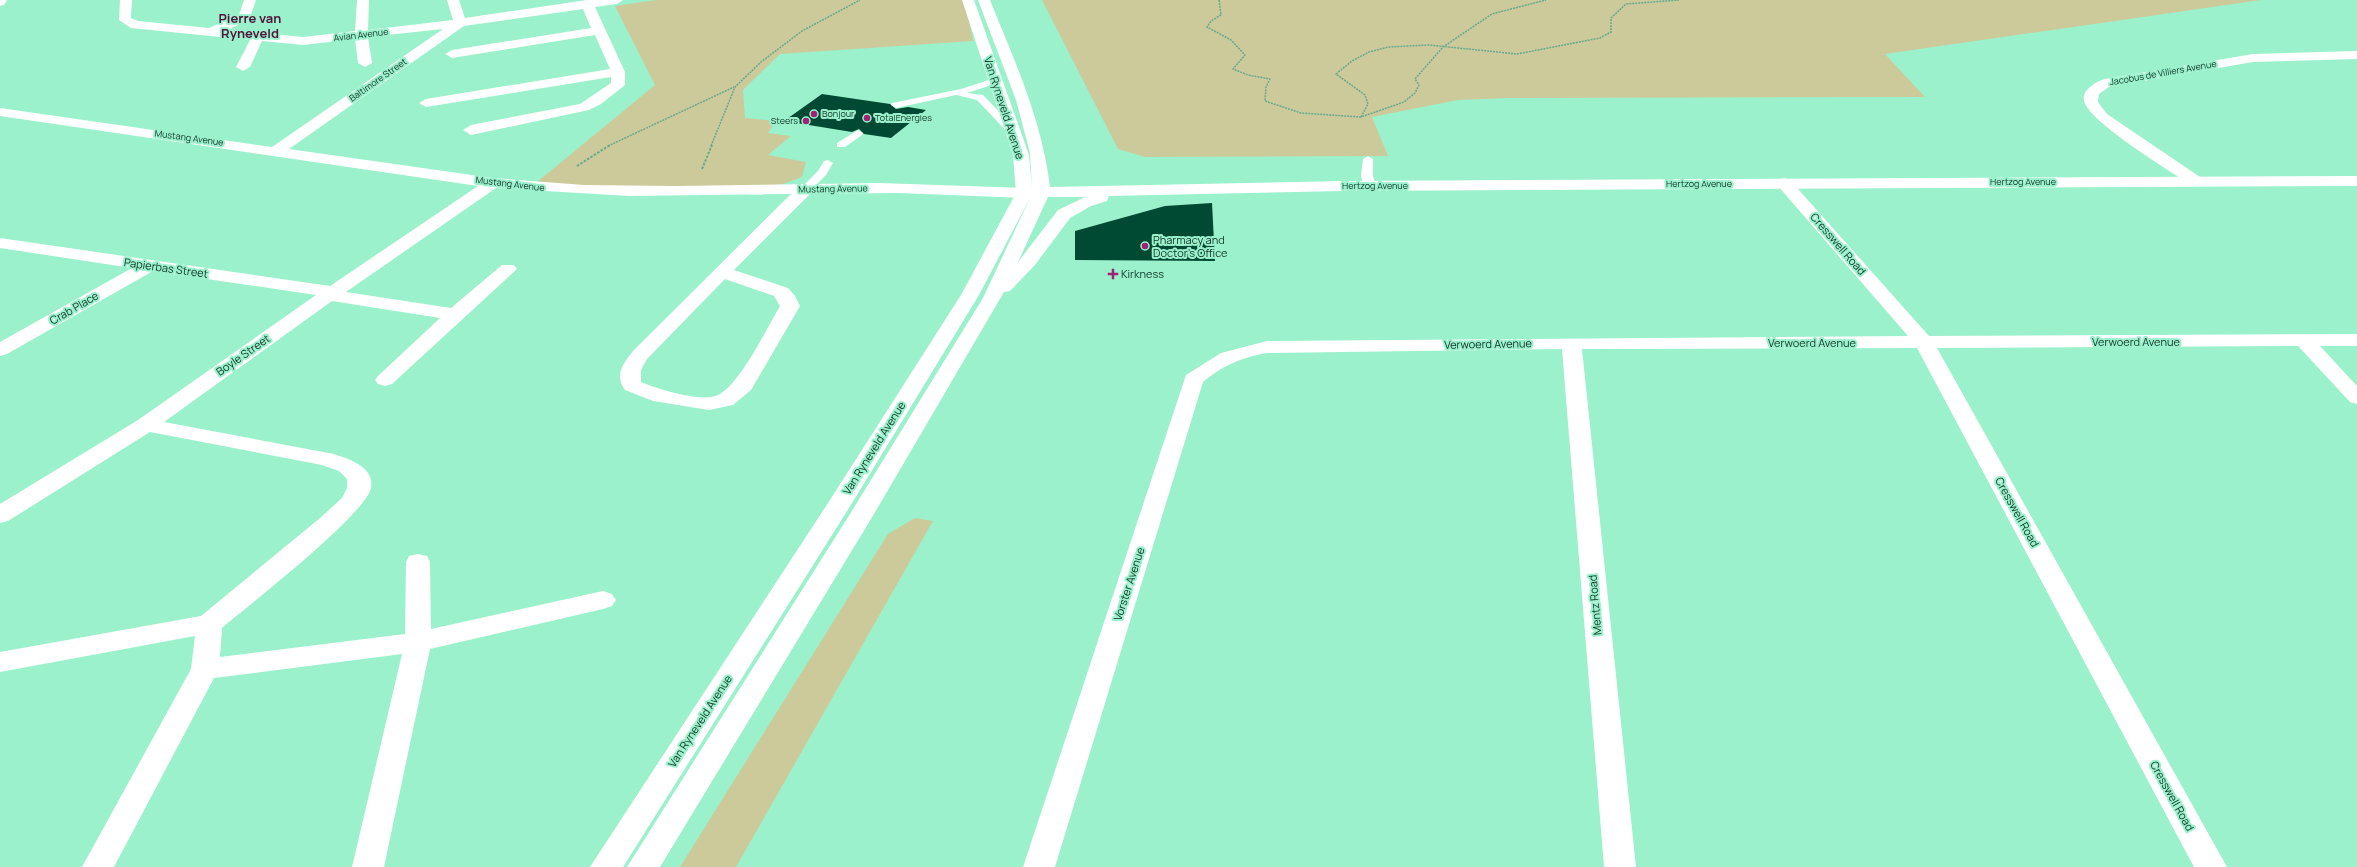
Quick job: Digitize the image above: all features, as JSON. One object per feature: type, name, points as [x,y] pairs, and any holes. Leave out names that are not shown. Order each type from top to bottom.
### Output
[{"type":"street","name":"Avian Avenue","points":[[126,0],[124,17],[127,22],[154,27],[257,38],[303,41],[460,23],[617,0]]},
{"type":"street","points":[[210,33],[245,17],[250,0]]},
{"type":"street","points":[[363,0],[362,35],[365,63]]},
{"type":"street","points":[[453,0],[460,23]]},
{"type":"street","name":"Van Ryneveld Avenue","points":[[606,867],[970,295],[1024,192],[1021,155],[968,0]]},
{"type":"street","name":"Van Ryneveld Avenue","points":[[643,867],[862,514],[992,298],[1042,192],[1038,153],[1023,100],[984,0]]},
{"type":"street","points":[[471,130],[590,104],[618,85],[618,72],[587,4]]},
{"type":"street","name":"Baltimore Street","points":[[276,151],[460,23]]},
{"type":"street","points":[[452,54],[600,30]]},
{"type":"street","points":[[243,67],[257,38]]},
{"type":"street","name":"Jacobus de Villiers Avenue","points":[[2197,182],[2102,117],[2091,106],[2090,97],[2094,90],[2105,83],[2253,58],[2357,55]]},
{"type":"street","points":[[426,103],[618,72]]},
{"type":"street","name":"Mustang Avenue","points":[[0,112],[493,183],[543,188],[696,190],[860,188],[1042,192]]},
{"type":"street","name":"Hertzog Avenue","points":[[1042,192],[1169,188],[1370,186],[2357,181]]},
{"type":"street","name":"Boyle Street","points":[[0,515],[146,425],[330,293],[493,183]]},
{"type":"street","name":"Cresswell Road","points":[[1784,183],[1924,342],[2211,867]]},
{"type":"street","points":[[992,298],[1030,260],[1059,217],[1074,206],[1105,196],[1169,188]]},
{"type":"street","points":[[721,272],[781,292],[786,296],[790,306],[740,390],[725,400],[710,404],[653,395],[632,386],[628,378],[630,369],[640,355],[721,272],[806,189]]},
{"type":"street","name":"Papierbas Street","points":[[0,243],[330,293],[455,314]]},
{"type":"street","name":"Crab Place","points":[[0,350],[148,266]]},
{"type":"street","points":[[385,380],[455,314],[508,269]]},
{"type":"street","name":"Verwoerd Avenue","points":[[1267,347],[1571,343],[2357,340]]},
{"type":"street","points":[[2304,341],[2357,398]]},
{"type":"street","name":"Mentz Road","points":[[1571,343],[1620,867]]},
{"type":"street","name":"Vorster Avenue","points":[[1039,867],[1194,379],[1228,355],[1267,347]]},
{"type":"street","points":[[0,662],[209,624],[329,524],[352,502],[359,488],[358,477],[348,466],[326,459],[146,425]]},
{"type":"street","points":[[368,867],[418,642],[418,562]]},
{"type":"street","points":[[205,669],[418,642],[603,600]]},
{"type":"street","points":[[98,867],[205,669],[209,624]]},
{"type":"lane","points":[[896,105],[963,91],[995,81]]},
{"type":"lane","points":[[946,94],[980,97],[1014,133]]},
{"type":"lane","points":[[840,145],[858,133]]},
{"type":"lane","points":[[1368,159],[1367,176],[1370,186]]},
{"type":"lane","points":[[806,189],[822,173],[828,163]]},
{"type":"path","points":[[543,188],[598,151],[735,86],[761,62],[802,31],[860,0]]},
{"type":"path","points":[[1219,0],[1221,15],[1211,21],[1207,27],[1210,30],[1231,40],[1245,55],[1233,69],[1248,75],[1270,79],[1266,87],[1265,101],[1301,113],[1361,118],[1404,102],[1410,97],[1419,84],[1416,79],[1443,47],[1492,14],[1546,0]]},
{"type":"path","points":[[1361,118],[1368,104],[1365,95],[1336,74],[1365,55],[1382,49],[1406,45],[1443,47],[1504,55],[1526,53],[1606,35],[1611,32],[1611,18],[1626,4],[1679,0]]},
{"type":"path","points":[[696,190],[703,165],[735,86]]},
{"type":"shaded area","points":[[656,0],[965,0],[973,41],[780,54],[743,90],[745,118],[776,121],[768,133],[791,136],[768,155],[806,162],[802,177],[767,190],[544,188],[537,182],[655,85],[615,6]]},
{"type":"shaded area","points":[[1042,0],[2261,0],[1885,54],[1925,97],[1507,98],[1458,100],[1372,117],[1388,156],[1145,157],[1118,149]]},
{"type":"shaded area","points":[[915,518],[933,521],[736,867],[680,867],[888,534]]},
{"type":"building","points":[[822,94],[890,104],[896,109],[908,107],[926,110],[891,138],[864,134],[859,129],[852,132],[784,121]]},
{"type":"building","name":"Pharmacy and Doctor's Office","points":[[1212,203],[1215,261],[1075,260],[1075,231],[1165,206]]},
{"type":"place","name":"Bonjour","points":[[814,114]]},
{"type":"place","name":"TotalEnergies","points":[[867,118]]},
{"type":"place","name":"Steers","points":[[806,121]]},
{"type":"place","name":"Pharmacy and Doctor's Office","points":[[1145,246]]},
{"type":"place","name":"Kirkness","points":[[1113,274]]},
{"type":"district","name":"Pierre van Ryneveld","points":[[250,26]]}]
